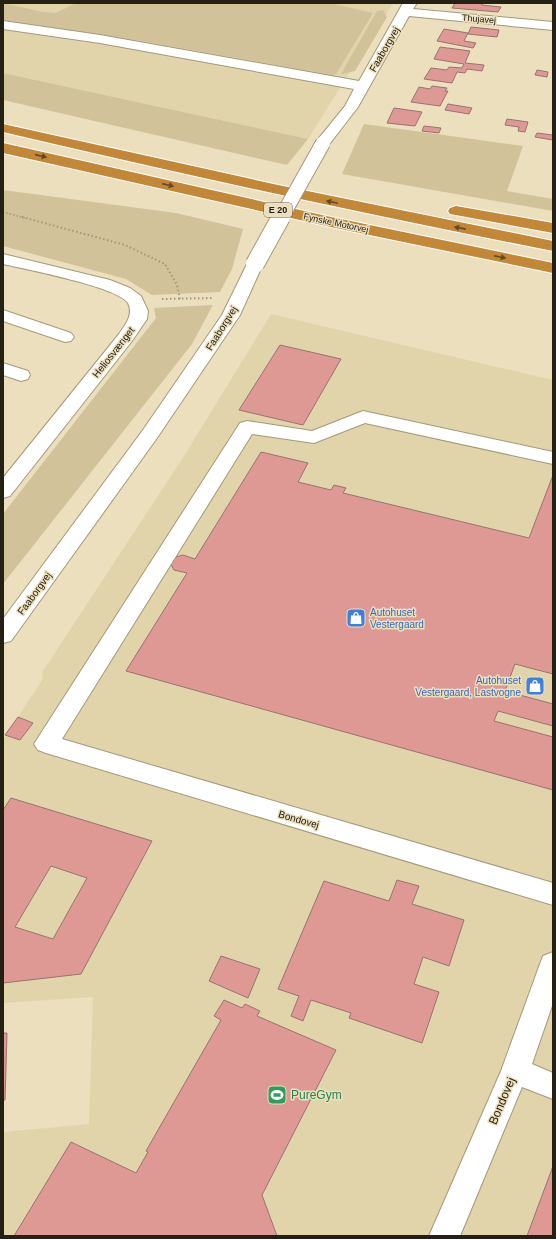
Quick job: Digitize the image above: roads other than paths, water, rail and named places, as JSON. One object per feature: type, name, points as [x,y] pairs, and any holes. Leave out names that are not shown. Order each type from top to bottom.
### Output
[{"type":"highway","points":[[3,123],[84,137],[378,196]]},
{"type":"highway","name":"Fynske Motorvej","points":[[3,128],[175,168],[553,246]]},
{"type":"highway","name":"Fynske Motorvej","points":[[3,148],[331,222],[553,268]]},
{"type":"highway","points":[[440,208],[553,228]]},
{"type":"highway","points":[[331,222],[489,267],[553,281]]},
{"type":"street","name":"Thujavej","points":[[407,8],[553,26]]},
{"type":"street","name":"Faaborgvej","points":[[3,635],[150,434],[230,316],[255,264],[323,143],[351,107],[407,8]]},
{"type":"street","points":[[3,24],[108,40],[363,86]]},
{"type":"street","name":"Heliosvænget","points":[[3,259],[104,284],[124,292],[135,300],[139,311],[138,319],[126,337],[3,491]]},
{"type":"street","points":[[3,315],[66,337]]},
{"type":"street","points":[[3,369],[21,375]]},
{"type":"street","name":"Bondovej","points":[[553,458],[363,417],[314,437],[247,427],[46,744],[553,894]]},
{"type":"street","name":"Bondovej","points":[[444,1236],[515,1071],[553,964]]},
{"type":"street","points":[[515,1071],[553,1086]]},
{"type":"place","name":"Autohuset Vestergaard","points":[[356,618]]},
{"type":"place","name":"Autohuset Vestergaard, Lastvogne","points":[[535,686]]},
{"type":"place","name":"PureGym","points":[[277,1095]]}]
